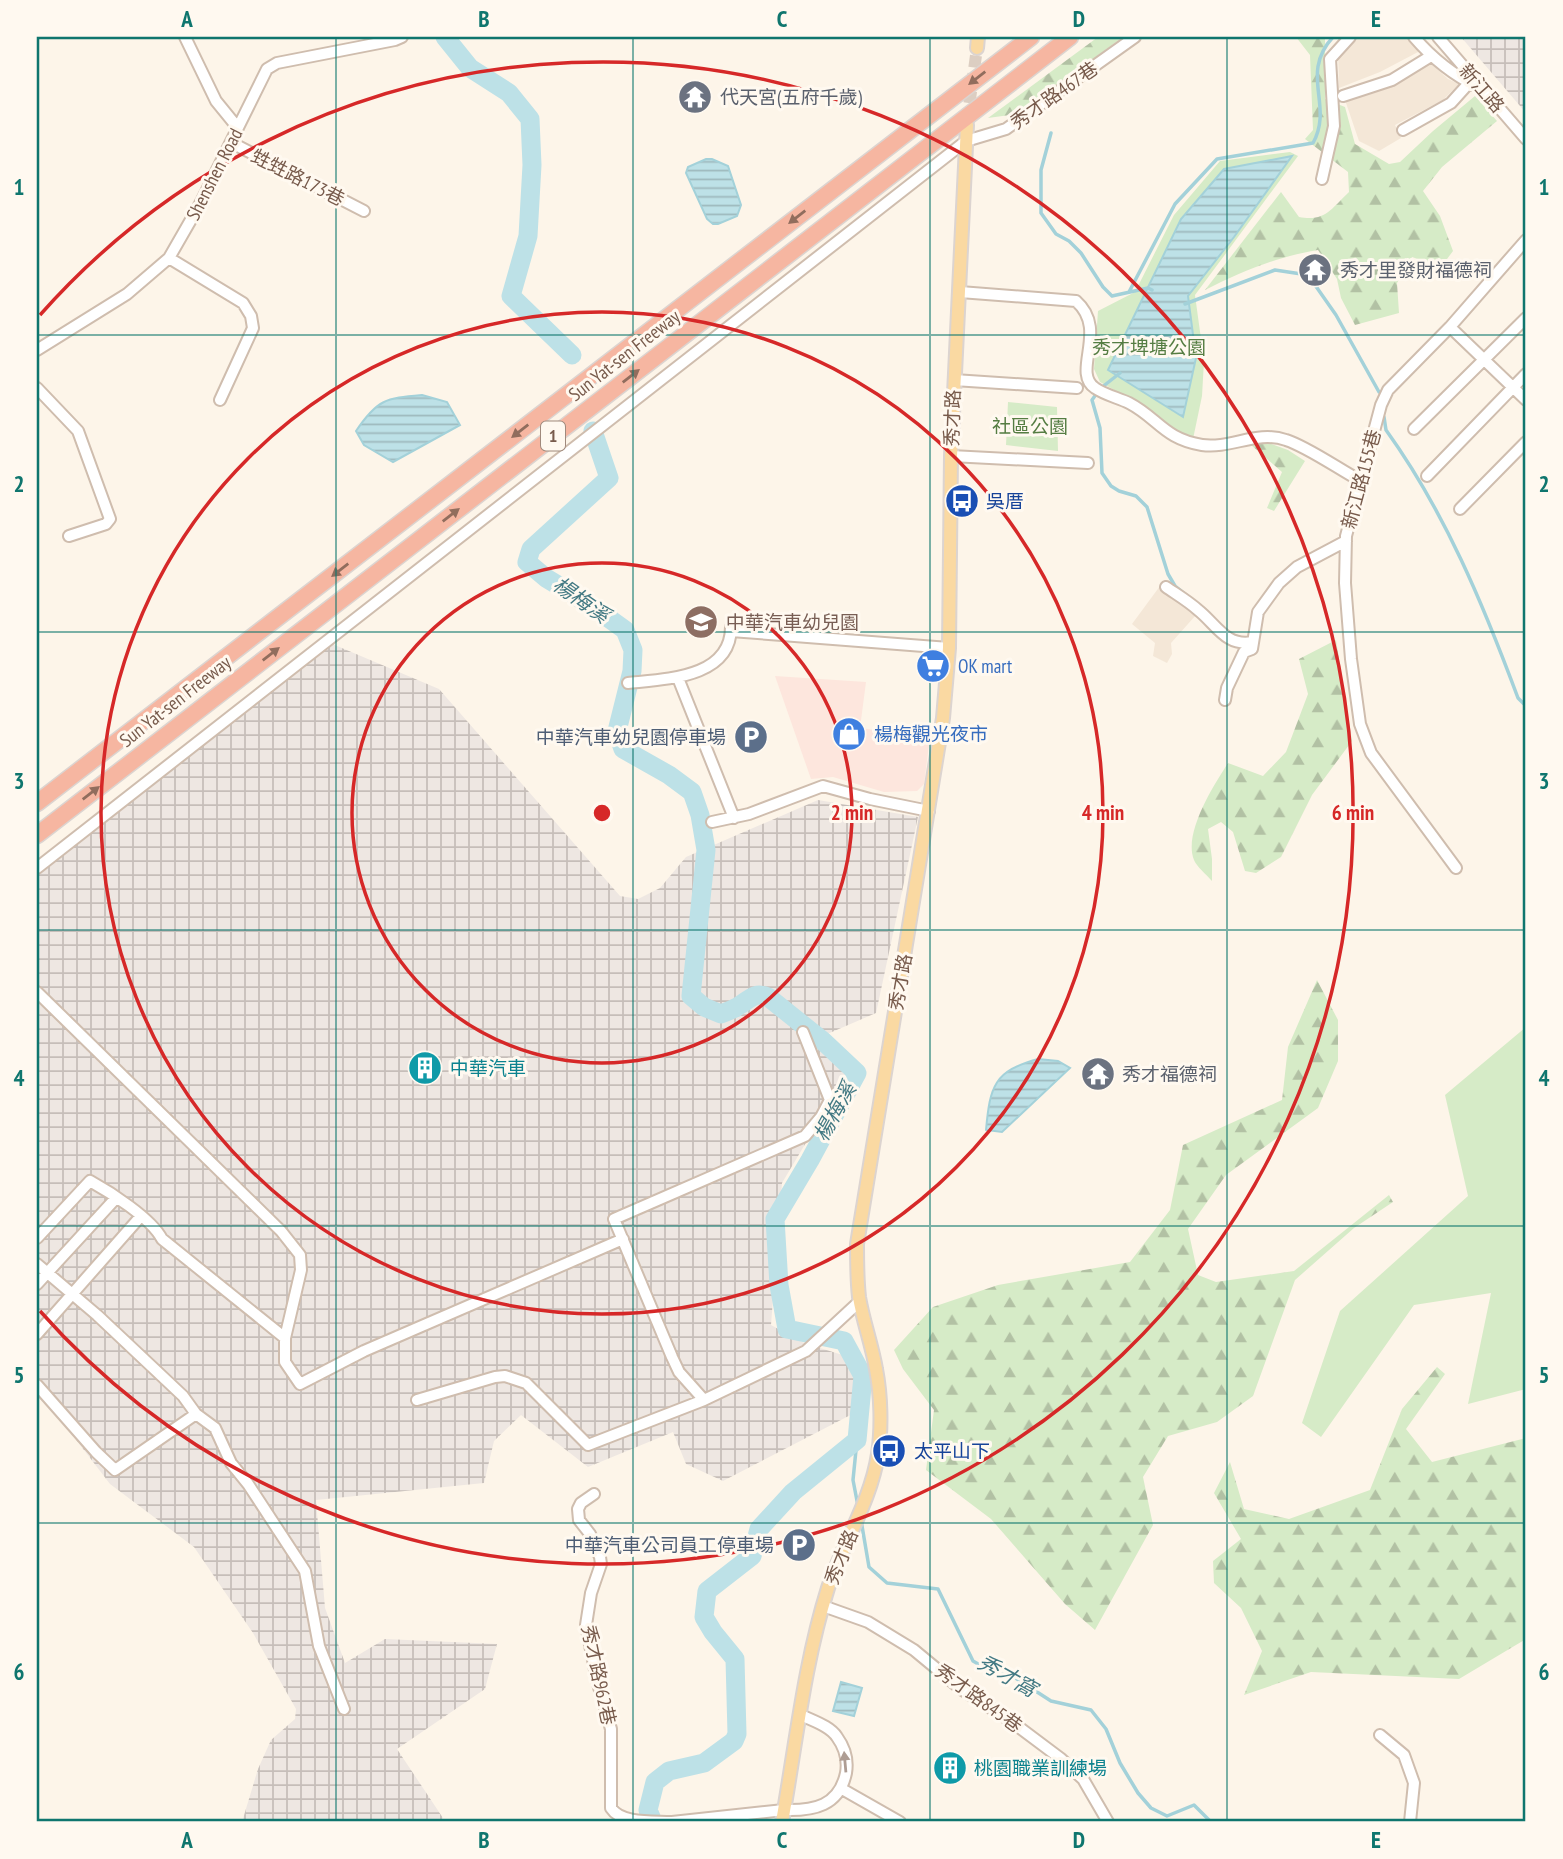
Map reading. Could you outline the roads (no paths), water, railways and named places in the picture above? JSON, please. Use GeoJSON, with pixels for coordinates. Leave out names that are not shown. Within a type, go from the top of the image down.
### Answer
{"type":"FeatureCollection","features":[{"type":"Feature","properties":{"kind":"highway","name":"Sun Yat-sen Freeway"},"geometry":{"type":"LineString","coordinates":[[37,803],[1031,37]]}},
{"type":"Feature","properties":{"kind":"highway","name":"Sun Yat-sen Freeway"},"geometry":{"type":"LineString","coordinates":[[37,835],[1070,37]]}},
{"type":"Feature","properties":{"kind":"main road","name":"秀才路"},"geometry":{"type":"LineString","coordinates":[[783,1816],[806,1670],[829,1586],[870,1485],[878,1454],[880,1424],[877,1372],[860,1301],[857,1244],[943,718],[949,648],[951,456],[967,125]]}},
{"type":"Feature","properties":{"kind":"street"},"geometry":{"type":"LineString","coordinates":[[185,37],[216,101],[238,128]]}},
{"type":"Feature","properties":{"kind":"street","name":"Shenshen Road"},"geometry":{"type":"LineString","coordinates":[[37,350],[127,294],[169,258],[232,143],[267,69],[277,62],[402,37]]}},
{"type":"Feature","properties":{"kind":"street","name":"秀才路467巷"},"geometry":{"type":"LineString","coordinates":[[966,141],[1006,129],[1135,37]]}},
{"type":"Feature","properties":{"kind":"street"},"geometry":{"type":"LineString","coordinates":[[1322,178],[1334,126],[1330,59],[1350,37]]}},
{"type":"Feature","properties":{"kind":"street"},"geometry":{"type":"LineString","coordinates":[[1414,37],[1430,55],[1469,83],[1484,90]]}},
{"type":"Feature","properties":{"kind":"street","name":"新江路"},"geometry":{"type":"LineString","coordinates":[[1438,37],[1526,139]]}},
{"type":"Feature","properties":{"kind":"street"},"geometry":{"type":"LineString","coordinates":[[1343,96],[1392,80],[1430,55]]}},
{"type":"Feature","properties":{"kind":"street"},"geometry":{"type":"LineString","coordinates":[[1403,130],[1451,103],[1469,83]]}},
{"type":"Feature","properties":{"kind":"street"},"geometry":{"type":"LineString","coordinates":[[37,868],[966,141]]}},
{"type":"Feature","properties":{"kind":"street","name":"甡甡路173巷"},"geometry":{"type":"LineString","coordinates":[[232,143],[364,211]]}},
{"type":"Feature","properties":{"kind":"street","name":"新江路155巷"},"geometry":{"type":"LineString","coordinates":[[1456,868],[1371,753],[1360,724],[1350,659],[1345,583],[1346,541],[1381,405],[1388,390],[1450,327],[1526,240]]}},
{"type":"Feature","properties":{"kind":"street"},"geometry":{"type":"LineString","coordinates":[[169,258],[243,303],[251,316],[253,328],[220,400]]}},
{"type":"Feature","properties":{"kind":"street"},"geometry":{"type":"LineString","coordinates":[[960,292],[1076,301],[1090,319],[1091,334],[1086,371],[1087,379],[1094,388],[1132,404],[1170,436],[1203,445],[1218,445],[1264,436],[1287,440],[1361,481]]}},
{"type":"Feature","properties":{"kind":"street"},"geometry":{"type":"LineString","coordinates":[[1414,429],[1526,317]]}},
{"type":"Feature","properties":{"kind":"street"},"geometry":{"type":"LineString","coordinates":[[1450,327],[1526,400]]}},
{"type":"Feature","properties":{"kind":"street"},"geometry":{"type":"LineString","coordinates":[[1427,476],[1526,374]]}},
{"type":"Feature","properties":{"kind":"street"},"geometry":{"type":"LineString","coordinates":[[954,380],[1077,388]]}},
{"type":"Feature","properties":{"kind":"street"},"geometry":{"type":"LineString","coordinates":[[37,388],[78,431],[110,519],[106,524],[69,536]]}},
{"type":"Feature","properties":{"kind":"street"},"geometry":{"type":"LineString","coordinates":[[1460,509],[1526,442]]}},
{"type":"Feature","properties":{"kind":"street"},"geometry":{"type":"LineString","coordinates":[[951,456],[1088,463]]}},
{"type":"Feature","properties":{"kind":"street"},"geometry":{"type":"LineString","coordinates":[[1226,700],[1227,688],[1244,652],[1252,649],[1258,612],[1279,583],[1297,567],[1346,541]]}},
{"type":"Feature","properties":{"kind":"street"},"geometry":{"type":"LineString","coordinates":[[1166,587],[1200,611],[1228,639],[1242,644],[1252,642]]}},
{"type":"Feature","properties":{"kind":"street"},"geometry":{"type":"LineString","coordinates":[[628,682],[678,678],[720,660],[729,644],[731,627],[949,648]]}},
{"type":"Feature","properties":{"kind":"street"},"geometry":{"type":"LineString","coordinates":[[678,678],[734,818]]}},
{"type":"Feature","properties":{"kind":"street"},"geometry":{"type":"LineString","coordinates":[[712,822],[734,818],[823,786],[929,811]]}},
{"type":"Feature","properties":{"kind":"street"},"geometry":{"type":"LineString","coordinates":[[37,992],[281,1231],[300,1255],[301,1270],[285,1338],[285,1362],[300,1384],[364,1351],[623,1239]]}},
{"type":"Feature","properties":{"kind":"street"},"geometry":{"type":"LineString","coordinates":[[704,1401],[676,1364],[614,1219],[805,1136],[821,1117],[830,1100],[803,1032]]}},
{"type":"Feature","properties":{"kind":"street"},"geometry":{"type":"LineString","coordinates":[[37,1238],[90,1181],[110,1192],[141,1216],[158,1230],[162,1239],[285,1338]]}},
{"type":"Feature","properties":{"kind":"street"},"geometry":{"type":"LineString","coordinates":[[37,1284],[116,1198]]}},
{"type":"Feature","properties":{"kind":"street"},"geometry":{"type":"LineString","coordinates":[[37,1335],[141,1216]]}},
{"type":"Feature","properties":{"kind":"street"},"geometry":{"type":"LineString","coordinates":[[37,1264],[183,1396],[196,1414],[215,1428],[231,1463],[248,1484],[305,1571],[319,1646],[344,1709]]}},
{"type":"Feature","properties":{"kind":"street"},"geometry":{"type":"LineString","coordinates":[[417,1400],[505,1376],[526,1383],[588,1445],[704,1401],[806,1351],[860,1301]]}},
{"type":"Feature","properties":{"kind":"street"},"geometry":{"type":"LineString","coordinates":[[37,1385],[115,1470],[196,1414]]}},
{"type":"Feature","properties":{"kind":"street","name":"秀才路962巷"},"geometry":{"type":"LineString","coordinates":[[594,1493],[581,1503],[578,1509],[579,1520],[590,1534],[601,1564],[591,1593],[586,1625],[597,1680],[611,1729],[611,1808],[615,1814],[634,1819],[671,1822],[783,1816],[820,1806],[835,1798],[842,1789]]}},
{"type":"Feature","properties":{"kind":"street","name":"秀才路845巷"},"geometry":{"type":"LineString","coordinates":[[823,1606],[868,1622],[914,1650],[961,1689],[1009,1719],[1083,1779],[1108,1822]]}},
{"type":"Feature","properties":{"kind":"street"},"geometry":{"type":"LineString","coordinates":[[801,1715],[836,1735],[848,1765],[842,1789],[900,1822]]}},
{"type":"Feature","properties":{"kind":"street"},"geometry":{"type":"LineString","coordinates":[[1380,1735],[1404,1755],[1414,1783],[1410,1822]]}},
{"type":"Feature","properties":{"kind":"water","name":"秀才埤塘公園"},"geometry":{"type":"Polygon","coordinates":[[[1292,156],[1188,296],[1196,358],[1183,417],[1108,370],[1181,219],[1224,169],[1292,156]]]}},
{"type":"Feature","properties":{"kind":"water"},"geometry":{"type":"Polygon","coordinates":[[[706,159],[728,166],[741,205],[737,216],[718,224],[707,219],[686,173],[688,167],[706,159]]]}},
{"type":"Feature","properties":{"kind":"water"},"geometry":{"type":"Polygon","coordinates":[[[422,395],[447,402],[460,425],[393,462],[364,445],[356,431],[376,407],[390,400],[422,395]]]}},
{"type":"Feature","properties":{"kind":"water"},"geometry":{"type":"Polygon","coordinates":[[[1038,1059],[1058,1061],[1070,1068],[1002,1132],[986,1130],[990,1102],[997,1082],[1012,1069],[1038,1059]]]}},
{"type":"Feature","properties":{"kind":"water"},"geometry":{"type":"Polygon","coordinates":[[[841,1682],[862,1688],[854,1716],[833,1711],[841,1682]]]}},
{"type":"Feature","properties":{"kind":"waterway","name":"楊梅溪"},"geometry":{"type":"LineString","coordinates":[[445,37],[470,68],[509,93],[530,119],[532,165],[528,236],[511,296],[572,355]]}},
{"type":"Feature","properties":{"kind":"waterway"},"geometry":{"type":"LineString","coordinates":[[1129,292],[1175,204],[1217,159],[1313,143],[1320,116],[1318,64],[1333,37]]}},
{"type":"Feature","properties":{"kind":"waterway"},"geometry":{"type":"LineString","coordinates":[[1051,133],[1041,170],[1041,213],[1056,234],[1069,241],[1081,253],[1112,296],[1148,288],[1152,290]]}},
{"type":"Feature","properties":{"kind":"waterway"},"geometry":{"type":"LineString","coordinates":[[1185,304],[1275,270],[1308,275],[1336,315],[1379,392]]}},
{"type":"Feature","properties":{"kind":"waterway"},"geometry":{"type":"LineString","coordinates":[[1101,388],[1120,373]]}},
{"type":"Feature","properties":{"kind":"waterway"},"geometry":{"type":"LineString","coordinates":[[1097,393],[1092,400],[1100,428],[1102,473],[1111,486],[1136,496],[1147,507],[1168,574],[1175,586],[1209,613]]}},
{"type":"Feature","properties":{"kind":"waterway"},"geometry":{"type":"LineString","coordinates":[[1384,417],[1386,430],[1427,493],[1461,560],[1518,698],[1526,706]]}},
{"type":"Feature","properties":{"kind":"waterway","name":"楊梅溪"},"geometry":{"type":"LineString","coordinates":[[593,431],[609,478],[531,549],[527,562],[546,578],[625,630],[633,650],[632,671],[617,731],[623,749],[669,775],[692,792],[700,815],[706,850],[691,996],[704,1007],[721,1014],[755,996],[768,997],[823,1041],[857,1073],[775,1219],[779,1285],[787,1329],[844,1341],[863,1376],[857,1440],[793,1492],[759,1529],[752,1556],[707,1591],[704,1617],[735,1659],[737,1734],[734,1741],[704,1763],[669,1771],[655,1782],[648,1810],[653,1822]]}},
{"type":"Feature","properties":{"kind":"waterway","name":"秀才窩"},"geometry":{"type":"LineString","coordinates":[[857,1440],[853,1480],[858,1506]]}},
{"type":"Feature","properties":{"kind":"waterway","name":"秀才窩"},"geometry":{"type":"LineString","coordinates":[[861,1520],[869,1567],[887,1583],[938,1589],[973,1661],[992,1672],[1014,1677],[1051,1701],[1091,1710],[1106,1729],[1120,1763],[1138,1793],[1151,1808],[1167,1816],[1194,1805],[1211,1822]]}},
{"type":"Feature","properties":{"kind":"tunnel"},"geometry":{"type":"LineString","coordinates":[[967,121],[977,48]]}},
{"type":"Feature","properties":{"kind":"place","name":"代天宮(五府千歲)"},"geometry":{"type":"Point","coordinates":[695,97]}},
{"type":"Feature","properties":{"kind":"place","name":"秀才里發財福德祠"},"geometry":{"type":"Point","coordinates":[1315,270]}},
{"type":"Feature","properties":{"kind":"place","name":"吳厝"},"geometry":{"type":"Point","coordinates":[962,501]}},
{"type":"Feature","properties":{"kind":"place","name":"中華汽車幼兒園"},"geometry":{"type":"Point","coordinates":[701,622]}},
{"type":"Feature","properties":{"kind":"place","name":"OK mart"},"geometry":{"type":"Point","coordinates":[933,666]}},
{"type":"Feature","properties":{"kind":"place","name":"楊梅觀光夜市"},"geometry":{"type":"Point","coordinates":[849,734]}},
{"type":"Feature","properties":{"kind":"place","name":"中華汽車幼兒園停車場"},"geometry":{"type":"Point","coordinates":[751,737]}},
{"type":"Feature","properties":{"kind":"place","name":"中華汽車"},"geometry":{"type":"Point","coordinates":[425,1068]}},
{"type":"Feature","properties":{"kind":"place","name":"秀才福德祠"},"geometry":{"type":"Point","coordinates":[1098,1074]}},
{"type":"Feature","properties":{"kind":"place","name":"太平山下"},"geometry":{"type":"Point","coordinates":[889,1451]}},
{"type":"Feature","properties":{"kind":"place","name":"中華汽車公司員工停車場"},"geometry":{"type":"Point","coordinates":[799,1545]}},
{"type":"Feature","properties":{"kind":"place","name":"桃園職業訓練場"},"geometry":{"type":"Point","coordinates":[950,1768]}},
{"type":"Feature","properties":{"kind":"park label","name":"社區公園"},"geometry":{"type":"Point","coordinates":[1030,426]}}]}
